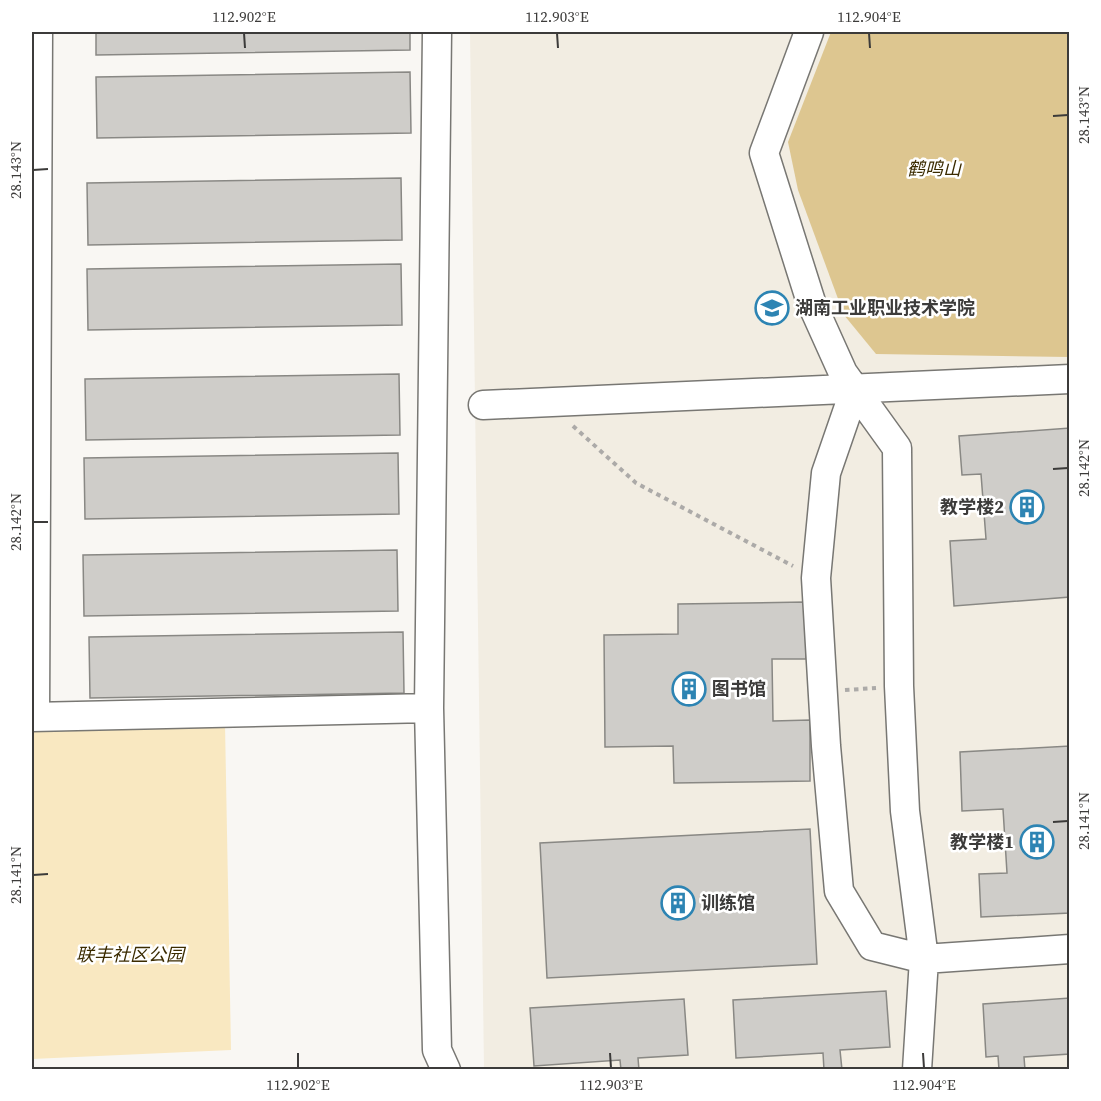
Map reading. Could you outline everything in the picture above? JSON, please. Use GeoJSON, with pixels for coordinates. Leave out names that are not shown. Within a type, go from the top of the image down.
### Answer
{"type":"FeatureCollection","features":[{"type":"Feature","properties":{"kind":"street"},"geometry":{"type":"LineString","coordinates":[[38,32],[33,717],[429,708]]}},
{"type":"Feature","properties":{"kind":"street"},"geometry":{"type":"LineString","coordinates":[[437,32],[443,406],[429,708],[436,1050],[446,1070]]}},
{"type":"Feature","properties":{"kind":"street"},"geometry":{"type":"LineString","coordinates":[[808,32],[764,153],[811,302],[843,373],[897,448],[899,687],[905,811],[924,959],[917,1070]]}},
{"type":"Feature","properties":{"kind":"street"},"geometry":{"type":"LineString","coordinates":[[483,405],[1070,379]]}},
{"type":"Feature","properties":{"kind":"street"},"geometry":{"type":"LineString","coordinates":[[855,389],[826,473],[816,578],[839,891],[872,946],[924,959],[1070,950]]}},
{"type":"Feature","properties":{"kind":"path"},"geometry":{"type":"LineString","coordinates":[[548,403],[636,483],[816,578]]}},
{"type":"Feature","properties":{"kind":"path"},"geometry":{"type":"LineString","coordinates":[[823,691],[899,687]]}},
{"type":"Feature","properties":{"kind":"shaded area","name":"湖南工业职业技术学院"},"geometry":{"type":"Polygon","coordinates":[[[470,32],[1069,32],[1069,1069],[484,1069],[470,32]]]}},
{"type":"Feature","properties":{"kind":"green space","name":"鹤鸣山"},"geometry":{"type":"Polygon","coordinates":[[[831,32],[1069,32],[1069,357],[876,354],[844,315],[798,190],[788,142],[831,32]]]}},
{"type":"Feature","properties":{"kind":"green space","name":"联丰社区公园"},"geometry":{"type":"Polygon","coordinates":[[[225,724],[231,1050],[32,1059],[32,727],[225,724]]]}},
{"type":"Feature","properties":{"kind":"building"},"geometry":{"type":"Polygon","coordinates":[[[96,32],[410,32],[410,50],[96,55],[96,32]]]}},
{"type":"Feature","properties":{"kind":"building"},"geometry":{"type":"Polygon","coordinates":[[[410,72],[411,133],[97,138],[96,77],[410,72]]]}},
{"type":"Feature","properties":{"kind":"building"},"geometry":{"type":"Polygon","coordinates":[[[401,178],[402,240],[88,245],[87,183],[401,178]]]}},
{"type":"Feature","properties":{"kind":"building"},"geometry":{"type":"Polygon","coordinates":[[[401,264],[402,325],[88,330],[87,269],[401,264]]]}},
{"type":"Feature","properties":{"kind":"building"},"geometry":{"type":"Polygon","coordinates":[[[399,374],[400,435],[86,440],[85,379],[399,374]]]}},
{"type":"Feature","properties":{"kind":"building","name":"教学楼2"},"geometry":{"type":"Polygon","coordinates":[[[1070,428],[1070,597],[954,606],[950,541],[986,539],[981,474],[962,475],[959,436],[1070,428]]]}},
{"type":"Feature","properties":{"kind":"building"},"geometry":{"type":"Polygon","coordinates":[[[398,453],[399,514],[85,519],[84,458],[398,453]]]}},
{"type":"Feature","properties":{"kind":"building"},"geometry":{"type":"Polygon","coordinates":[[[397,550],[398,611],[84,616],[83,555],[397,550]]]}},
{"type":"Feature","properties":{"kind":"building","name":"图书馆"},"geometry":{"type":"Polygon","coordinates":[[[805,602],[806,659],[772,659],[773,721],[810,720],[810,781],[674,783],[673,746],[605,747],[604,635],[678,634],[678,604],[805,602]]]}},
{"type":"Feature","properties":{"kind":"building"},"geometry":{"type":"Polygon","coordinates":[[[403,632],[404,693],[90,698],[89,637],[403,632]]]}},
{"type":"Feature","properties":{"kind":"building","name":"教学楼1"},"geometry":{"type":"Polygon","coordinates":[[[1070,746],[1070,913],[981,917],[979,874],[1007,873],[1003,809],[962,811],[960,752],[1070,746]]]}},
{"type":"Feature","properties":{"kind":"building","name":"训练馆"},"geometry":{"type":"Polygon","coordinates":[[[810,829],[817,964],[547,978],[540,843],[810,829]]]}},
{"type":"Feature","properties":{"kind":"building"},"geometry":{"type":"Polygon","coordinates":[[[886,991],[890,1047],[840,1050],[842,1070],[824,1070],[823,1053],[736,1058],[733,1000],[886,991]]]}},
{"type":"Feature","properties":{"kind":"building"},"geometry":{"type":"Polygon","coordinates":[[[1070,998],[1070,1054],[1024,1057],[1025,1070],[999,1070],[998,1056],[986,1057],[983,1004],[1070,998]]]}},
{"type":"Feature","properties":{"kind":"building"},"geometry":{"type":"Polygon","coordinates":[[[684,999],[688,1055],[638,1058],[639,1070],[621,1070],[620,1060],[534,1066],[530,1008],[684,999]]]}},
{"type":"Feature","properties":{"kind":"place","name":"湖南工业职业技术学院"},"geometry":{"type":"Point","coordinates":[772,308]}},
{"type":"Feature","properties":{"kind":"place","name":"教学楼2"},"geometry":{"type":"Point","coordinates":[1027,507]}},
{"type":"Feature","properties":{"kind":"place","name":"图书馆"},"geometry":{"type":"Point","coordinates":[689,689]}},
{"type":"Feature","properties":{"kind":"place","name":"教学楼1"},"geometry":{"type":"Point","coordinates":[1037,842]}},
{"type":"Feature","properties":{"kind":"place","name":"训练馆"},"geometry":{"type":"Point","coordinates":[678,903]}}]}
